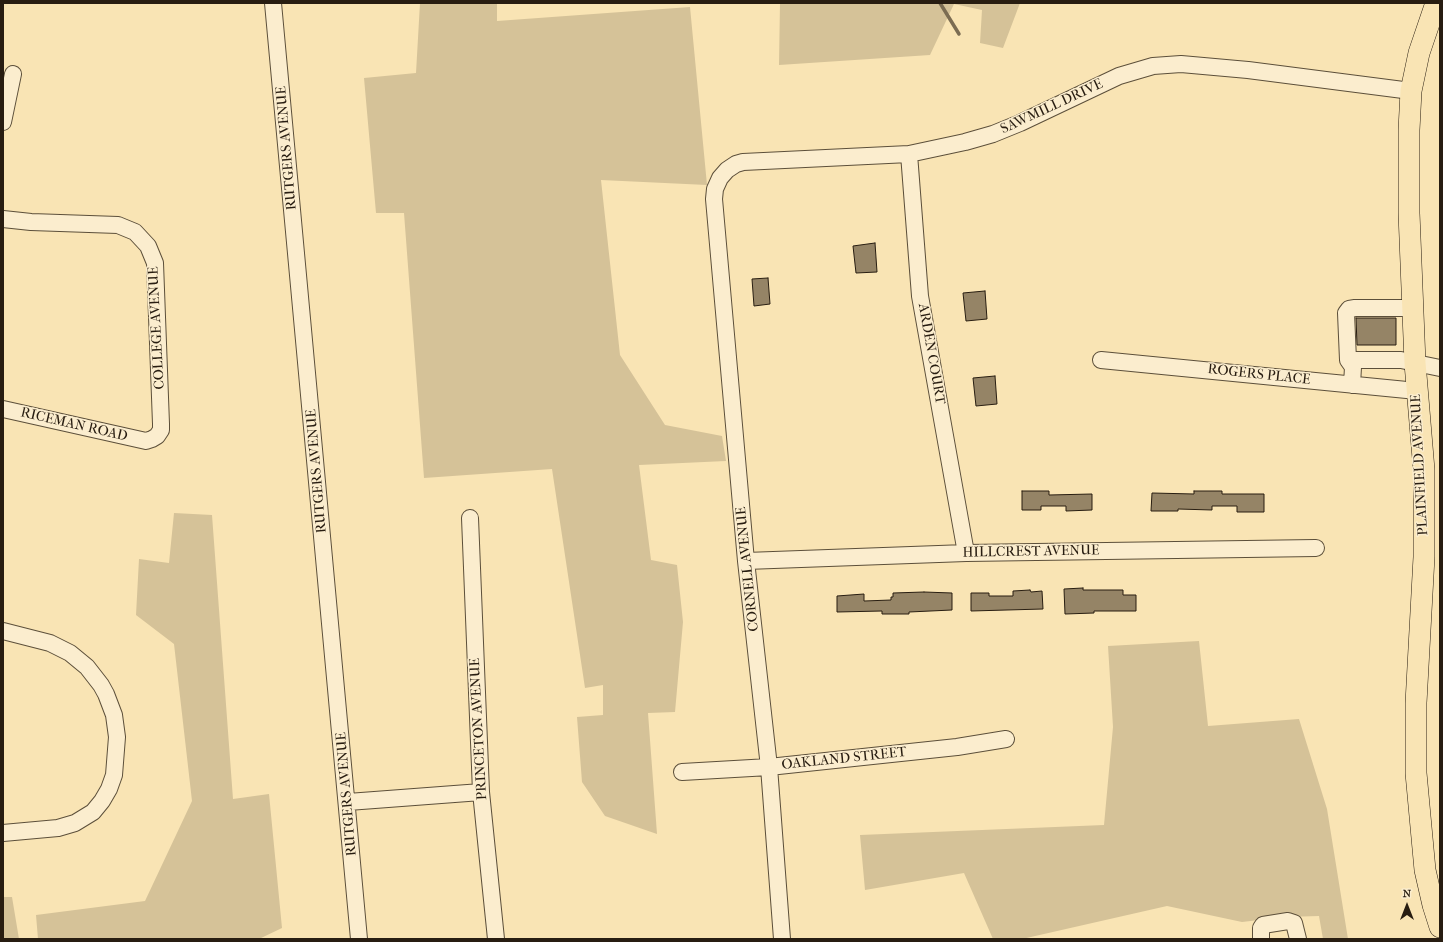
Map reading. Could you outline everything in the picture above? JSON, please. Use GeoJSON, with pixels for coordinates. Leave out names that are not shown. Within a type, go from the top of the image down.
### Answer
{"type":"FeatureCollection","features":[{"type":"Feature","properties":{"kind":"main road","name":"PLAINFIELD AVENUE"},"geometry":{"type":"LineString","coordinates":[[1436,3],[1419,53],[1412,91],[1409,130],[1409,183],[1415,363],[1424,470],[1424,557],[1416,704],[1416,773],[1426,870],[1433,905],[1440,927]]}},
{"type":"Feature","properties":{"kind":"street","name":"RUTGERS AVENUE"},"geometry":{"type":"LineString","coordinates":[[273,3],[348,802],[359,939]]}},
{"type":"Feature","properties":{"kind":"street","name":"SAWMILL DRIVE"},"geometry":{"type":"LineString","coordinates":[[714,200],[715,188],[720,178],[727,170],[736,164],[743,162],[909,154],[965,142],[993,134],[1051,109],[1081,93],[1119,76],[1153,66],[1182,64],[1248,70],[1412,91]]}},
{"type":"Feature","properties":{"kind":"street"},"geometry":{"type":"LineString","coordinates":[[3,122],[13,74]]}},
{"type":"Feature","properties":{"kind":"street","name":"ARDEN COURT"},"geometry":{"type":"LineString","coordinates":[[909,154],[920,296],[966,553]]}},
{"type":"Feature","properties":{"kind":"street","name":"CORNELL AVENUE"},"geometry":{"type":"LineString","coordinates":[[714,200],[746,562],[769,767],[782,939]]}},
{"type":"Feature","properties":{"kind":"street","name":"COLLEGE AVENUE"},"geometry":{"type":"LineString","coordinates":[[3,219],[31,222],[118,225],[135,232],[148,246],[155,263],[161,424],[157,436],[146,441]]}},
{"type":"Feature","properties":{"kind":"street"},"geometry":{"type":"LineString","coordinates":[[1352,385],[1353,367],[1348,360],[1346,313],[1349,309],[1413,308]]}},
{"type":"Feature","properties":{"kind":"street","name":"ROGERS PLACE"},"geometry":{"type":"LineString","coordinates":[[1101,360],[1417,391]]}},
{"type":"Feature","properties":{"kind":"street"},"geometry":{"type":"LineString","coordinates":[[1348,360],[1401,360],[1440,368]]}},
{"type":"Feature","properties":{"kind":"street","name":"RICEMAN ROAD"},"geometry":{"type":"LineString","coordinates":[[3,409],[146,441]]}},
{"type":"Feature","properties":{"kind":"street","name":"PRINCETON AVENUE"},"geometry":{"type":"LineString","coordinates":[[470,518],[481,792],[496,939]]}},
{"type":"Feature","properties":{"kind":"street","name":"HILLCREST AVENUE"},"geometry":{"type":"LineString","coordinates":[[746,562],[966,553],[1316,548]]}},
{"type":"Feature","properties":{"kind":"street"},"geometry":{"type":"LineString","coordinates":[[3,631],[50,642],[70,653],[87,667],[101,685],[108,700],[114,715],[117,737],[114,775],[109,789],[93,812],[75,823],[58,828],[3,833]]}},
{"type":"Feature","properties":{"kind":"street","name":"OAKLAND STREET"},"geometry":{"type":"LineString","coordinates":[[682,772],[769,767],[957,747],[1006,739]]}},
{"type":"Feature","properties":{"kind":"street"},"geometry":{"type":"LineString","coordinates":[[348,802],[481,792]]}},
{"type":"Feature","properties":{"kind":"street"},"geometry":{"type":"LineString","coordinates":[[1262,939],[1261,928],[1263,925],[1288,921],[1294,923],[1298,939]]}},
{"type":"Feature","properties":{"kind":"shaded area"},"geometry":{"type":"Polygon","coordinates":[[[420,3],[497,3],[497,21],[690,7],[707,185],[601,180],[620,355],[665,425],[722,436],[726,461],[639,465],[651,560],[677,565],[683,622],[675,712],[648,713],[657,834],[605,816],[582,782],[577,717],[603,715],[603,685],[585,688],[552,469],[424,478],[404,213],[376,213],[364,78],[416,73],[420,3]]]}},
{"type":"Feature","properties":{"kind":"shaded area"},"geometry":{"type":"Polygon","coordinates":[[[780,3],[1020,3],[1003,48],[980,43],[982,10],[954,4],[930,55],[779,65],[780,3]]]}},
{"type":"Feature","properties":{"kind":"shaded area"},"geometry":{"type":"Polygon","coordinates":[[[174,513],[212,515],[233,799],[269,794],[282,928],[259,939],[38,939],[36,915],[145,901],[192,801],[174,644],[136,615],[139,559],[169,563],[174,513]]]}},
{"type":"Feature","properties":{"kind":"shaded area"},"geometry":{"type":"Polygon","coordinates":[[[1199,641],[1208,726],[1299,719],[1327,809],[1348,939],[1323,939],[1319,916],[1285,917],[1242,922],[1167,906],[1022,939],[993,939],[964,873],[865,890],[860,835],[1104,825],[1113,727],[1108,646],[1199,641]]]}},
{"type":"Feature","properties":{"kind":"shaded area"},"geometry":{"type":"Polygon","coordinates":[[[3,897],[12,897],[19,939],[3,939],[3,897]]]}},
{"type":"Feature","properties":{"kind":"building"},"geometry":{"type":"Polygon","coordinates":[[[875,243],[877,272],[856,273],[853,246],[875,243]]]}},
{"type":"Feature","properties":{"kind":"building"},"geometry":{"type":"Polygon","coordinates":[[[768,278],[770,304],[754,306],[752,279],[768,278]]]}},
{"type":"Feature","properties":{"kind":"building"},"geometry":{"type":"Polygon","coordinates":[[[985,291],[987,319],[966,321],[963,293],[985,291]]]}},
{"type":"Feature","properties":{"kind":"building"},"geometry":{"type":"Polygon","coordinates":[[[1356,318],[1396,318],[1396,345],[1357,345],[1356,318]]]}},
{"type":"Feature","properties":{"kind":"building"},"geometry":{"type":"Polygon","coordinates":[[[995,376],[997,404],[976,406],[973,378],[995,376]]]}},
{"type":"Feature","properties":{"kind":"building"},"geometry":{"type":"Polygon","coordinates":[[[1022,491],[1049,491],[1049,495],[1092,494],[1092,510],[1066,511],[1066,506],[1041,506],[1041,510],[1022,510],[1022,491]]]}},
{"type":"Feature","properties":{"kind":"building"},"geometry":{"type":"Polygon","coordinates":[[[1194,491],[1222,491],[1222,494],[1264,494],[1264,512],[1237,512],[1237,506],[1212,506],[1212,510],[1178,509],[1178,511],[1151,511],[1152,493],[1194,494],[1194,491]]]}},
{"type":"Feature","properties":{"kind":"building"},"geometry":{"type":"Polygon","coordinates":[[[1083,588],[1083,590],[1123,590],[1123,595],[1136,595],[1136,611],[1094,611],[1094,613],[1065,614],[1064,589],[1083,588]]]}},
{"type":"Feature","properties":{"kind":"building"},"geometry":{"type":"Polygon","coordinates":[[[1030,590],[1031,592],[1042,591],[1043,609],[971,611],[971,593],[989,593],[989,596],[1013,596],[1013,591],[1030,590]]]}},
{"type":"Feature","properties":{"kind":"building"},"geometry":{"type":"Polygon","coordinates":[[[893,593],[952,593],[952,610],[909,612],[909,614],[882,614],[882,611],[837,612],[837,596],[864,594],[864,601],[891,600],[893,593]]]}},
{"type":"Feature","properties":{"kind":"waterway"},"geometry":{"type":"LineString","coordinates":[[940,3],[959,34]]}}]}
